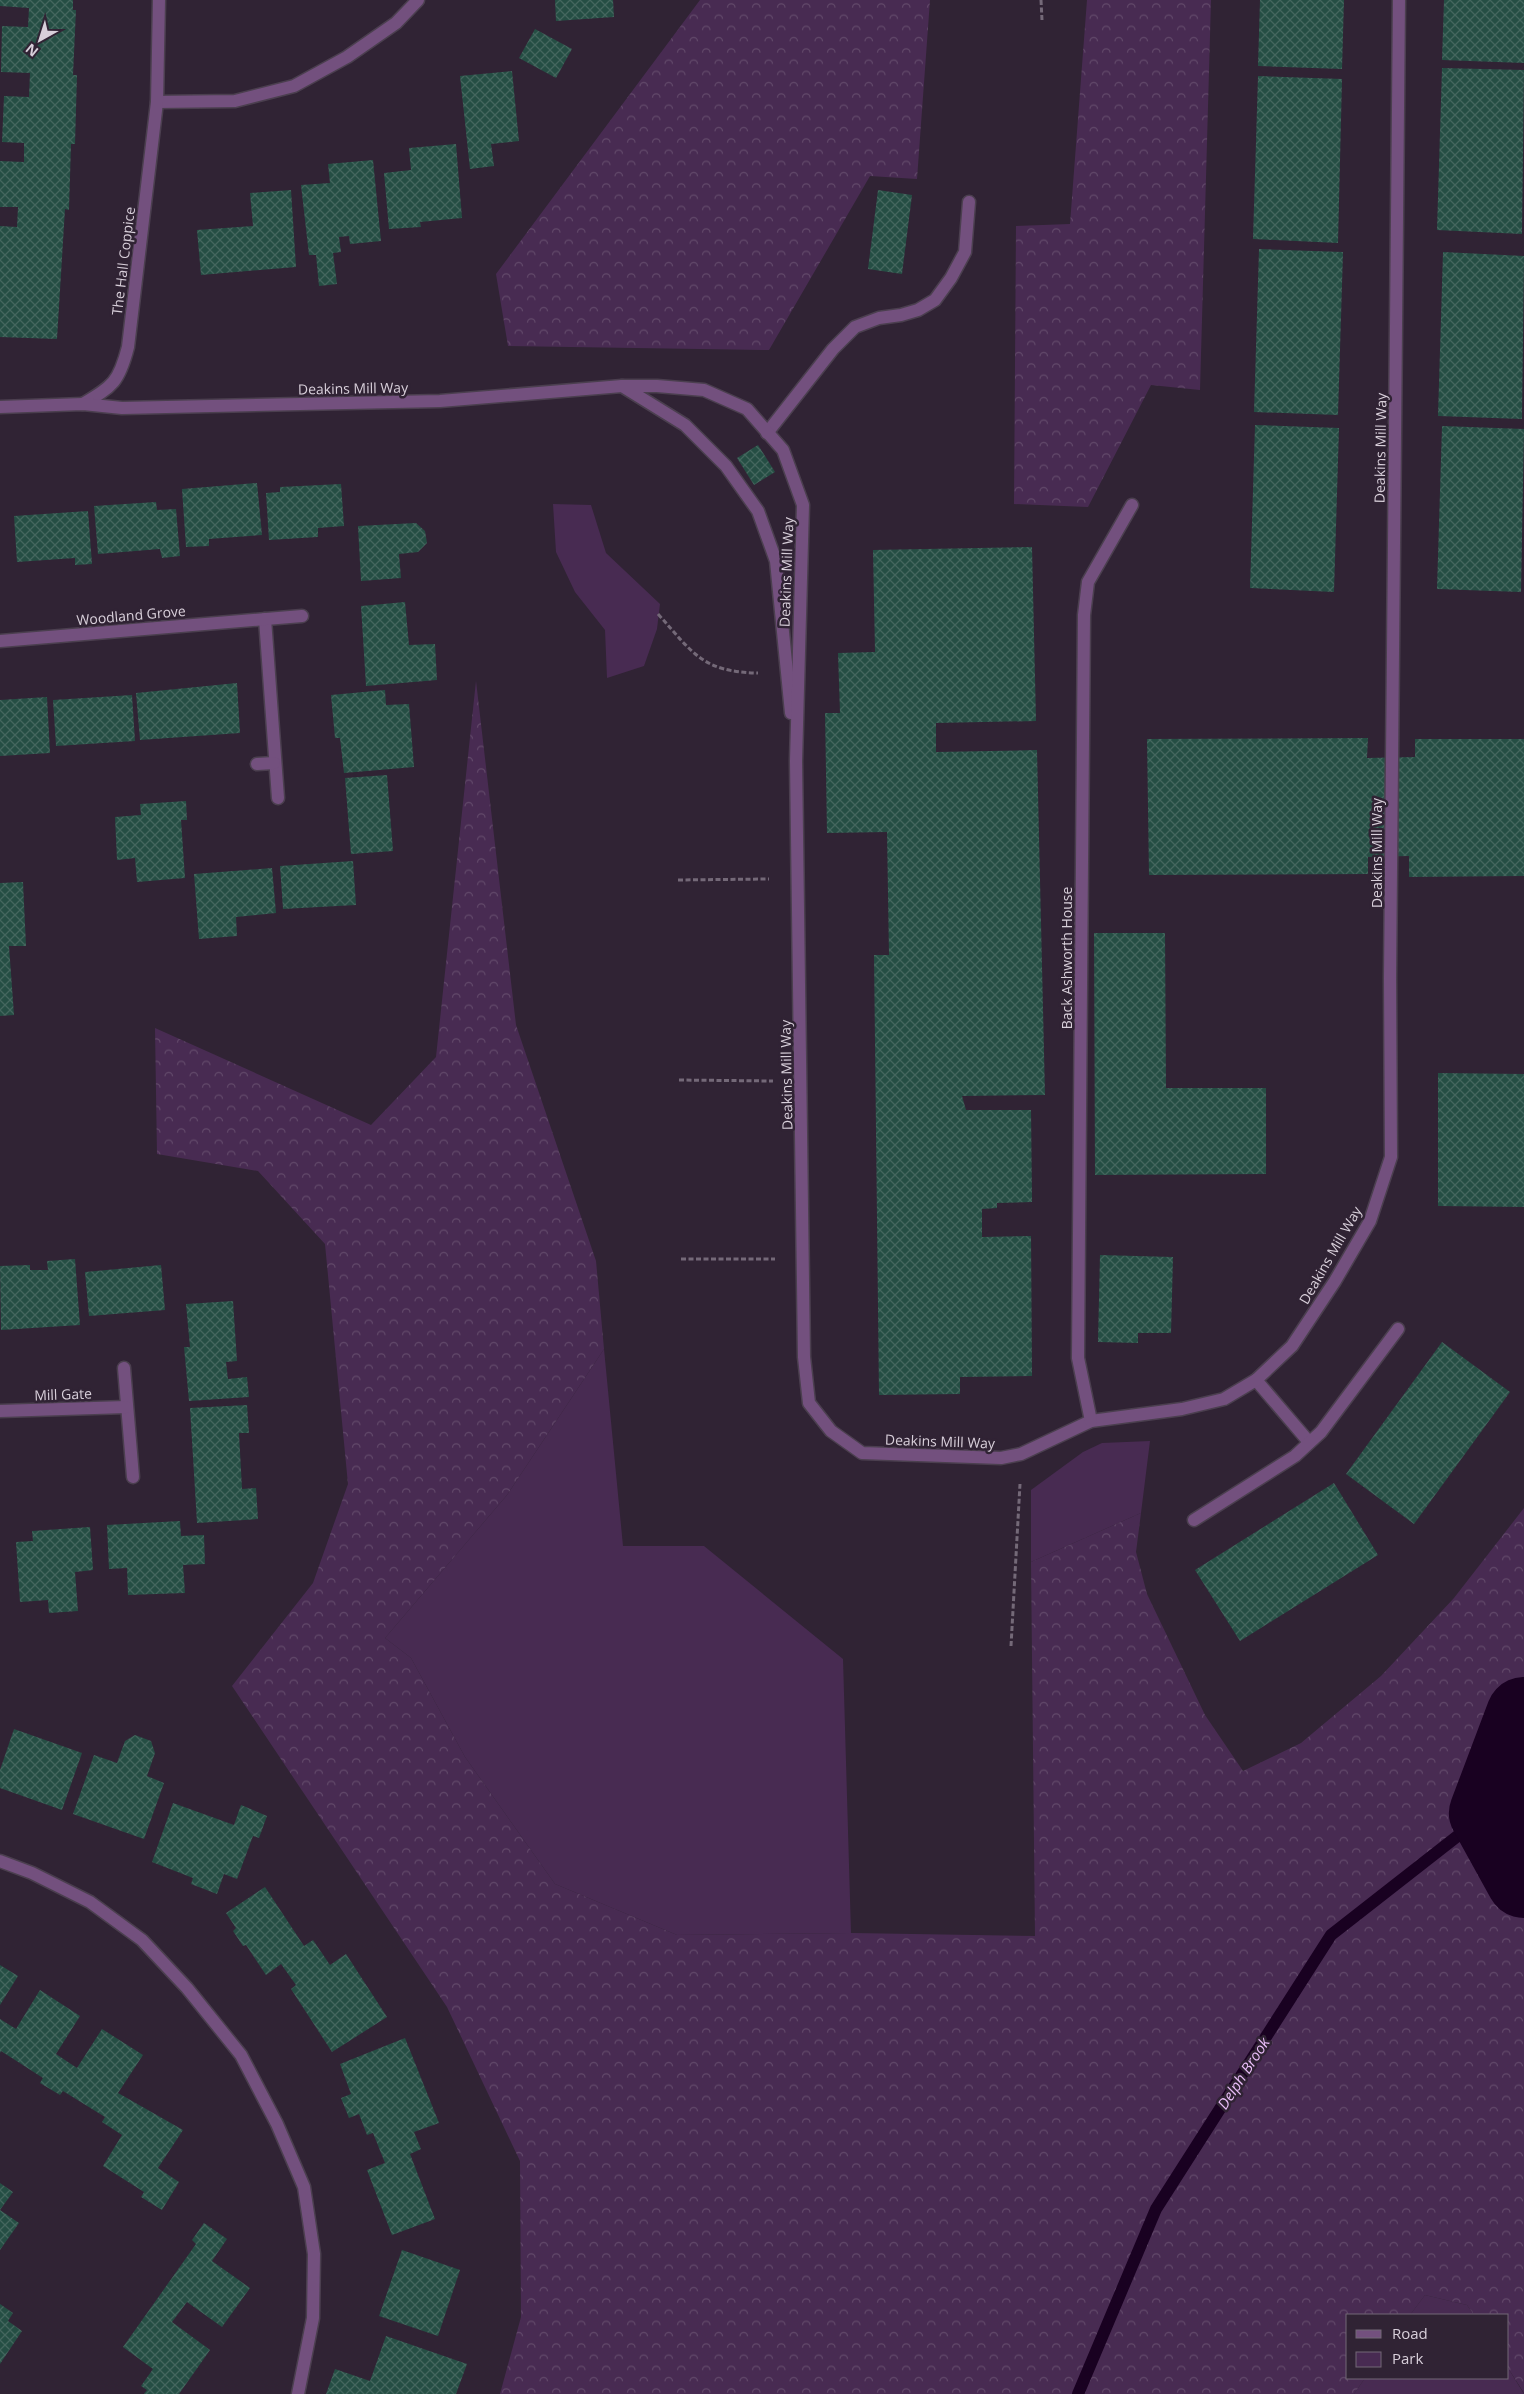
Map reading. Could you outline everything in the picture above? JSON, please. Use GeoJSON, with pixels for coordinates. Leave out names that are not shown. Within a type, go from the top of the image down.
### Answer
{"type":"FeatureCollection","features":[{"type":"Feature","properties":{"kind":"street","name":"The Hall Coppice"},"geometry":{"type":"LineString","coordinates":[[83,404],[108,390],[122,371],[128,347],[157,102],[158,0]]}},
{"type":"Feature","properties":{"kind":"street"},"geometry":{"type":"LineString","coordinates":[[157,102],[235,102],[294,86],[347,57],[396,22],[418,0]]}},
{"type":"Feature","properties":{"kind":"street","name":"Deakins Mill Way"},"geometry":{"type":"LineString","coordinates":[[0,408],[83,404],[122,408],[440,401],[622,386],[657,386],[704,390],[747,410],[783,450],[803,505],[796,761],[804,1357],[809,1402],[831,1431],[862,1453],[1001,1458],[1021,1454],[1090,1421],[1182,1409],[1224,1399],[1256,1380],[1292,1346],[1336,1281],[1370,1221],[1391,1157],[1390,978],[1399,0]]}},
{"type":"Feature","properties":{"kind":"street"},"geometry":{"type":"LineString","coordinates":[[767,433],[833,349],[855,327],[880,318],[901,316],[918,310],[935,300],[951,278],[965,252],[969,202]]}},
{"type":"Feature","properties":{"kind":"street","name":"Deakins Mill Way"},"geometry":{"type":"LineString","coordinates":[[622,386],[685,425],[726,466],[758,512],[776,561],[796,761]]}},
{"type":"Feature","properties":{"kind":"street","name":"Back Ashworth House"},"geometry":{"type":"LineString","coordinates":[[1090,1421],[1078,1358],[1084,615],[1088,582],[1132,505]]}},
{"type":"Feature","properties":{"kind":"street","name":"Woodland Grove"},"geometry":{"type":"LineString","coordinates":[[0,640],[302,616]]}},
{"type":"Feature","properties":{"kind":"street"},"geometry":{"type":"LineString","coordinates":[[265,619],[278,798]]}},
{"type":"Feature","properties":{"kind":"street"},"geometry":{"type":"LineString","coordinates":[[256,764],[274,763]]}},
{"type":"Feature","properties":{"kind":"street"},"geometry":{"type":"LineString","coordinates":[[1194,1520],[1295,1456],[1321,1432],[1398,1330]]}},
{"type":"Feature","properties":{"kind":"street"},"geometry":{"type":"LineString","coordinates":[[124,1368],[133,1477]]}},
{"type":"Feature","properties":{"kind":"street"},"geometry":{"type":"LineString","coordinates":[[1256,1380],[1310,1442]]}},
{"type":"Feature","properties":{"kind":"street","name":"Mill Gate"},"geometry":{"type":"LineString","coordinates":[[0,1411],[126,1407]]}},
{"type":"Feature","properties":{"kind":"street"},"geometry":{"type":"LineString","coordinates":[[0,1860],[32,1872],[90,1902],[142,1940],[187,1988],[241,2055],[277,2124],[304,2187],[314,2254],[313,2318],[298,2394]]}},
{"type":"Feature","properties":{"kind":"path"},"geometry":{"type":"LineString","coordinates":[[1041,0],[1042,20]]}},
{"type":"Feature","properties":{"kind":"path"},"geometry":{"type":"LineString","coordinates":[[658,614],[700,660],[732,673],[787,674]]}},
{"type":"Feature","properties":{"kind":"path"},"geometry":{"type":"LineString","coordinates":[[678,880],[798,879]]}},
{"type":"Feature","properties":{"kind":"path"},"geometry":{"type":"LineString","coordinates":[[679,1080],[801,1081]]}},
{"type":"Feature","properties":{"kind":"path"},"geometry":{"type":"LineString","coordinates":[[681,1259],[803,1260]]}},
{"type":"Feature","properties":{"kind":"path"},"geometry":{"type":"LineString","coordinates":[[1011,1646],[1021,1454]]}},
{"type":"Feature","properties":{"kind":"green space"},"geometry":{"type":"Polygon","coordinates":[[[700,0],[930,0],[917,179],[870,176],[769,350],[508,346],[496,274],[700,0]]]}},
{"type":"Feature","properties":{"kind":"green space"},"geometry":{"type":"Polygon","coordinates":[[[1087,0],[1211,0],[1200,390],[1151,385],[1088,507],[1014,504],[1016,226],[1070,224],[1087,0]]]}},
{"type":"Feature","properties":{"kind":"green space"},"geometry":{"type":"Polygon","coordinates":[[[553,504],[591,505],[606,553],[660,604],[657,629],[644,666],[607,678],[605,630],[575,592],[556,552],[553,504]]]}},
{"type":"Feature","properties":{"kind":"green space"},"geometry":{"type":"Polygon","coordinates":[[[476,681],[516,1025],[596,1261],[604,1349],[507,1495],[385,1638],[411,1658],[465,1757],[555,1884],[677,1935],[851,1933],[1035,1936],[1031,1562],[1141,1513],[1136,1552],[1147,1594],[1205,1715],[1243,1771],[1301,1743],[1381,1676],[1454,1598],[1524,1508],[1524,2393],[1509,2370],[1509,2314],[1473,2314],[1467,2305],[1425,2295],[1411,2314],[1346,2314],[1346,2379],[1364,2379],[1354,2394],[500,2394],[521,2317],[520,2161],[447,2007],[232,1686],[313,1583],[348,1484],[325,1244],[258,1171],[157,1154],[155,1028],[371,1125],[436,1057],[476,681]]]}},
{"type":"Feature","properties":{"kind":"green space"},"geometry":{"type":"Polygon","coordinates":[[[604,1349],[623,1546],[704,1546],[843,1659],[851,1933],[677,1935],[555,1884],[465,1757],[411,1658],[385,1638],[507,1495],[604,1349]]]}},
{"type":"Feature","properties":{"kind":"green space"},"geometry":{"type":"Polygon","coordinates":[[[1150,1441],[1141,1513],[1031,1562],[1031,1490],[1083,1452],[1102,1443],[1150,1441]]]}},
{"type":"Feature","properties":{"kind":"green space"},"geometry":{"type":"Polygon","coordinates":[[[1425,2295],[1467,2305],[1473,2314],[1411,2314],[1425,2295]]]}},
{"type":"Feature","properties":{"kind":"green space"},"geometry":{"type":"Polygon","coordinates":[[[1509,2370],[1524,2394],[1354,2394],[1364,2379],[1509,2379],[1509,2370]]]}},
{"type":"Feature","properties":{"kind":"building"},"geometry":{"type":"Polygon","coordinates":[[[0,0],[73,0],[73,10],[76,10],[73,75],[77,75],[75,144],[71,144],[69,210],[65,209],[57,339],[0,337],[0,226],[17,227],[18,207],[0,207],[0,161],[24,162],[24,143],[2,142],[4,96],[29,97],[30,73],[1,72],[2,26],[28,27],[29,8],[0,6],[0,0]]]}},
{"type":"Feature","properties":{"kind":"building"},"geometry":{"type":"Polygon","coordinates":[[[555,0],[613,0],[614,17],[556,21],[555,0]]]}},
{"type":"Feature","properties":{"kind":"building"},"geometry":{"type":"Polygon","coordinates":[[[1260,0],[1344,0],[1342,69],[1258,66],[1260,0]]]}},
{"type":"Feature","properties":{"kind":"building"},"geometry":{"type":"Polygon","coordinates":[[[1444,0],[1524,0],[1524,63],[1442,60],[1444,0]]]}},
{"type":"Feature","properties":{"kind":"building"},"geometry":{"type":"Polygon","coordinates":[[[535,29],[572,49],[556,78],[519,58],[535,29]]]}},
{"type":"Feature","properties":{"kind":"building"},"geometry":{"type":"Polygon","coordinates":[[[1442,68],[1524,70],[1522,234],[1437,230],[1442,68]]]}},
{"type":"Feature","properties":{"kind":"building"},"geometry":{"type":"Polygon","coordinates":[[[512,71],[519,141],[491,144],[494,166],[470,169],[460,76],[512,71]]]}},
{"type":"Feature","properties":{"kind":"building"},"geometry":{"type":"Polygon","coordinates":[[[1258,76],[1342,79],[1338,243],[1253,239],[1258,76]]]}},
{"type":"Feature","properties":{"kind":"building"},"geometry":{"type":"Polygon","coordinates":[[[456,144],[462,218],[420,222],[421,227],[389,229],[384,173],[411,170],[409,148],[456,144]]]}},
{"type":"Feature","properties":{"kind":"building"},"geometry":{"type":"Polygon","coordinates":[[[373,160],[381,241],[350,244],[349,236],[339,237],[341,252],[333,253],[337,284],[319,286],[316,255],[309,255],[301,185],[330,183],[328,164],[373,160]]]}},
{"type":"Feature","properties":{"kind":"building"},"geometry":{"type":"Polygon","coordinates":[[[291,190],[296,267],[201,275],[197,230],[253,226],[250,193],[291,190]]]}},
{"type":"Feature","properties":{"kind":"building"},"geometry":{"type":"Polygon","coordinates":[[[878,190],[912,195],[902,274],[868,269],[878,190]]]}},
{"type":"Feature","properties":{"kind":"building"},"geometry":{"type":"Polygon","coordinates":[[[1259,249],[1343,252],[1338,415],[1254,412],[1259,249]]]}},
{"type":"Feature","properties":{"kind":"building"},"geometry":{"type":"Polygon","coordinates":[[[1443,252],[1524,256],[1522,419],[1438,416],[1443,252]]]}},
{"type":"Feature","properties":{"kind":"building"},"geometry":{"type":"Polygon","coordinates":[[[1255,425],[1339,428],[1334,592],[1250,588],[1255,425]]]}},
{"type":"Feature","properties":{"kind":"building"},"geometry":{"type":"Polygon","coordinates":[[[1442,426],[1524,429],[1521,592],[1437,589],[1442,426]]]}},
{"type":"Feature","properties":{"kind":"building"},"geometry":{"type":"Polygon","coordinates":[[[758,445],[775,472],[754,485],[737,458],[758,445]]]}},
{"type":"Feature","properties":{"kind":"building"},"geometry":{"type":"Polygon","coordinates":[[[257,483],[262,535],[209,539],[209,546],[186,547],[182,489],[257,483]]]}},
{"type":"Feature","properties":{"kind":"building"},"geometry":{"type":"Polygon","coordinates":[[[341,484],[344,526],[318,528],[318,537],[269,540],[266,493],[280,492],[280,487],[341,484]]]}},
{"type":"Feature","properties":{"kind":"building"},"geometry":{"type":"Polygon","coordinates":[[[156,502],[157,510],[176,509],[180,556],[162,558],[160,549],[98,554],[94,506],[156,502]]]}},
{"type":"Feature","properties":{"kind":"building"},"geometry":{"type":"Polygon","coordinates":[[[88,511],[92,564],[75,565],[75,558],[17,562],[14,516],[88,511]]]}},
{"type":"Feature","properties":{"kind":"building"},"geometry":{"type":"Polygon","coordinates":[[[416,523],[425,531],[427,543],[418,552],[399,554],[401,578],[361,581],[358,526],[416,523]]]}},
{"type":"Feature","properties":{"kind":"building"},"geometry":{"type":"Polygon","coordinates":[[[1032,547],[1036,721],[936,723],[936,752],[1037,750],[1045,1095],[962,1096],[966,1110],[1031,1110],[1032,1202],[997,1203],[997,1208],[982,1209],[982,1237],[1031,1236],[1032,1376],[960,1377],[960,1394],[879,1395],[874,955],[889,955],[887,832],[827,833],[825,713],[840,713],[838,653],[875,652],[873,550],[1032,547]]]}},
{"type":"Feature","properties":{"kind":"building"},"geometry":{"type":"Polygon","coordinates":[[[405,602],[409,645],[435,644],[437,680],[366,686],[361,606],[405,602]]]}},
{"type":"Feature","properties":{"kind":"building"},"geometry":{"type":"Polygon","coordinates":[[[237,683],[240,733],[140,740],[136,693],[237,683]]]}},
{"type":"Feature","properties":{"kind":"building"},"geometry":{"type":"Polygon","coordinates":[[[385,690],[386,705],[409,704],[414,767],[344,773],[340,738],[335,738],[331,695],[385,690]]]}},
{"type":"Feature","properties":{"kind":"building"},"geometry":{"type":"Polygon","coordinates":[[[132,695],[135,741],[56,746],[53,700],[132,695]]]}},
{"type":"Feature","properties":{"kind":"building"},"geometry":{"type":"Polygon","coordinates":[[[47,697],[50,753],[0,756],[0,700],[47,697]]]}},
{"type":"Feature","properties":{"kind":"building"},"geometry":{"type":"Polygon","coordinates":[[[1368,738],[1367,758],[1415,757],[1415,739],[1524,739],[1524,876],[1409,877],[1409,856],[1368,857],[1368,874],[1149,875],[1147,739],[1368,738]]]}},
{"type":"Feature","properties":{"kind":"building"},"geometry":{"type":"Polygon","coordinates":[[[387,775],[393,851],[351,854],[345,778],[387,775]]]}},
{"type":"Feature","properties":{"kind":"building"},"geometry":{"type":"Polygon","coordinates":[[[186,801],[187,820],[181,820],[185,878],[137,882],[135,858],[117,860],[115,817],[141,815],[140,804],[186,801]]]}},
{"type":"Feature","properties":{"kind":"building"},"geometry":{"type":"Polygon","coordinates":[[[353,861],[356,905],[283,909],[280,866],[353,861]]]}},
{"type":"Feature","properties":{"kind":"building"},"geometry":{"type":"Polygon","coordinates":[[[272,868],[276,913],[236,917],[237,936],[199,939],[194,874],[272,868]]]}},
{"type":"Feature","properties":{"kind":"building"},"geometry":{"type":"Polygon","coordinates":[[[23,882],[26,946],[9,946],[14,1015],[0,1016],[0,883],[23,882]]]}},
{"type":"Feature","properties":{"kind":"building"},"geometry":{"type":"Polygon","coordinates":[[[1094,933],[1165,933],[1166,1088],[1266,1088],[1266,1174],[1095,1175],[1094,933]]]}},
{"type":"Feature","properties":{"kind":"building"},"geometry":{"type":"Polygon","coordinates":[[[1438,1073],[1524,1074],[1524,1207],[1438,1206],[1438,1073]]]}},
{"type":"Feature","properties":{"kind":"building"},"geometry":{"type":"Polygon","coordinates":[[[1100,1255],[1173,1257],[1171,1333],[1138,1333],[1138,1343],[1098,1342],[1100,1255]]]}},
{"type":"Feature","properties":{"kind":"building"},"geometry":{"type":"Polygon","coordinates":[[[75,1259],[80,1325],[1,1330],[0,1266],[30,1265],[30,1270],[48,1270],[47,1261],[75,1259]]]}},
{"type":"Feature","properties":{"kind":"building"},"geometry":{"type":"Polygon","coordinates":[[[161,1265],[165,1310],[89,1316],[85,1272],[161,1265]]]}},
{"type":"Feature","properties":{"kind":"building"},"geometry":{"type":"Polygon","coordinates":[[[233,1301],[237,1361],[226,1362],[228,1379],[247,1377],[249,1397],[189,1401],[184,1347],[190,1347],[186,1304],[233,1301]]]}},
{"type":"Feature","properties":{"kind":"building"},"geometry":{"type":"Polygon","coordinates":[[[1442,1342],[1510,1392],[1414,1524],[1346,1474],[1442,1342]]]}},
{"type":"Feature","properties":{"kind":"building"},"geometry":{"type":"Polygon","coordinates":[[[247,1405],[249,1433],[239,1433],[242,1489],[256,1488],[258,1519],[197,1523],[190,1408],[247,1405]]]}},
{"type":"Feature","properties":{"kind":"building"},"geometry":{"type":"Polygon","coordinates":[[[1334,1483],[1378,1555],[1240,1641],[1195,1570],[1334,1483]]]}},
{"type":"Feature","properties":{"kind":"building"},"geometry":{"type":"Polygon","coordinates":[[[180,1521],[181,1536],[204,1535],[205,1564],[183,1565],[185,1593],[128,1595],[127,1568],[109,1569],[107,1525],[180,1521]]]}},
{"type":"Feature","properties":{"kind":"building"},"geometry":{"type":"Polygon","coordinates":[[[90,1527],[93,1570],[75,1572],[78,1611],[49,1613],[48,1600],[20,1602],[16,1542],[33,1541],[32,1531],[90,1527]]]}},
{"type":"Feature","properties":{"kind":"building"},"geometry":{"type":"Polygon","coordinates":[[[14,1729],[82,1753],[62,1810],[0,1788],[0,1770],[14,1729]]]}},
{"type":"Feature","properties":{"kind":"building"},"geometry":{"type":"Polygon","coordinates":[[[135,1735],[151,1741],[155,1753],[147,1776],[164,1783],[144,1839],[73,1814],[94,1755],[117,1763],[125,1741],[135,1735]]]}},
{"type":"Feature","properties":{"kind":"building"},"geometry":{"type":"Polygon","coordinates":[[[173,1803],[234,1825],[241,1805],[267,1816],[259,1838],[253,1836],[237,1879],[224,1874],[217,1894],[191,1884],[193,1878],[152,1862],[173,1803]]]}},
{"type":"Feature","properties":{"kind":"building"},"geometry":{"type":"Polygon","coordinates":[[[265,1887],[304,1946],[313,1940],[330,1965],[346,1954],[387,2017],[332,2052],[291,1989],[296,1985],[281,1964],[266,1975],[246,1945],[243,1946],[233,1931],[236,1928],[226,1913],[265,1887]]]}},
{"type":"Feature","properties":{"kind":"building"},"geometry":{"type":"Polygon","coordinates":[[[0,1965],[18,1976],[0,2005],[0,1965]]]}},
{"type":"Feature","properties":{"kind":"building"},"geometry":{"type":"Polygon","coordinates":[[[40,1990],[80,2016],[56,2054],[77,2068],[102,2029],[143,2055],[118,2093],[183,2130],[158,2168],[179,2182],[162,2210],[141,2197],[144,2192],[103,2166],[122,2135],[102,2122],[105,2117],[63,2091],[60,2095],[40,2083],[43,2078],[1,2051],[0,2053],[0,2019],[16,2029],[40,1990]]]}},
{"type":"Feature","properties":{"kind":"building"},"geometry":{"type":"Polygon","coordinates":[[[405,2038],[439,2123],[414,2132],[421,2149],[410,2154],[435,2219],[392,2235],[367,2170],[385,2163],[373,2133],[367,2135],[359,2114],[349,2118],[341,2098],[351,2094],[340,2064],[405,2038]]]}},
{"type":"Feature","properties":{"kind":"building"},"geometry":{"type":"Polygon","coordinates":[[[0,2183],[13,2192],[0,2210],[0,2183]]]}},
{"type":"Feature","properties":{"kind":"building"},"geometry":{"type":"Polygon","coordinates":[[[0,2210],[19,2223],[0,2250],[0,2210]]]}},
{"type":"Feature","properties":{"kind":"building"},"geometry":{"type":"Polygon","coordinates":[[[204,2223],[227,2239],[212,2261],[250,2288],[222,2327],[187,2302],[172,2322],[210,2350],[179,2394],[144,2394],[147,2390],[141,2386],[153,2369],[123,2347],[196,2244],[192,2240],[204,2223]]]}},
{"type":"Feature","properties":{"kind":"building"},"geometry":{"type":"Polygon","coordinates":[[[402,2250],[460,2270],[438,2336],[379,2316],[402,2250]]]}},
{"type":"Feature","properties":{"kind":"building"},"geometry":{"type":"Polygon","coordinates":[[[0,2304],[13,2313],[8,2321],[22,2331],[0,2364],[0,2304]]]}},
{"type":"Feature","properties":{"kind":"building"},"geometry":{"type":"Polygon","coordinates":[[[386,2336],[467,2364],[456,2394],[326,2394],[335,2369],[370,2381],[386,2336]]]}},
{"type":"Feature","properties":{"kind":"waterway"},"geometry":{"type":"LineString","coordinates":[[1524,1715],[1487,1813],[1524,1880]]}},
{"type":"Feature","properties":{"kind":"waterway","name":"Delph Brook"},"geometry":{"type":"LineString","coordinates":[[1078,2394],[1156,2209],[1331,1935],[1487,1813]]}}]}
